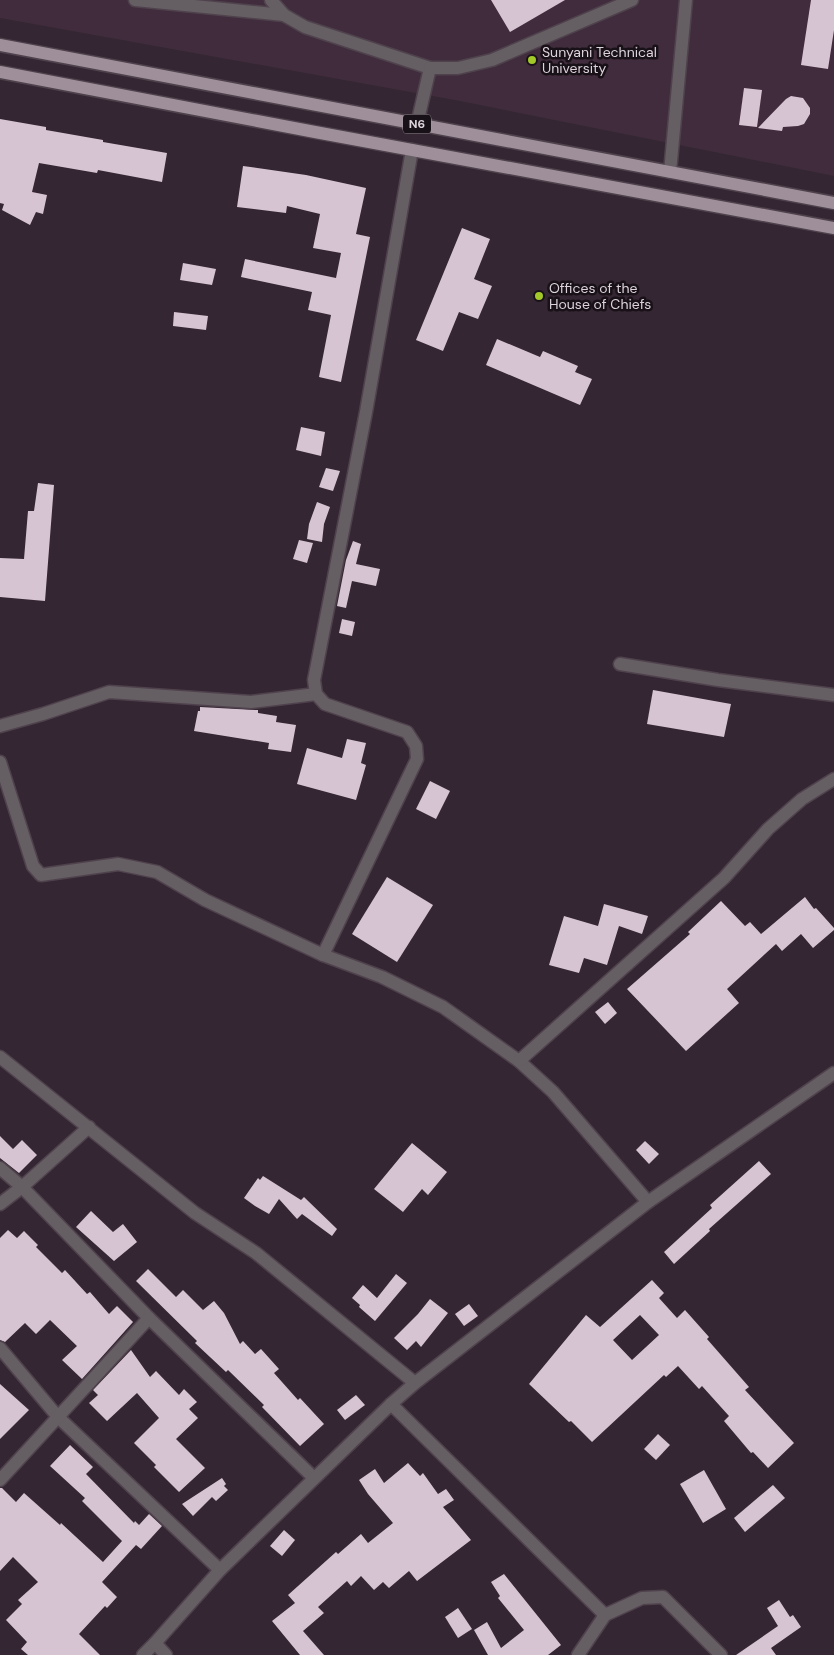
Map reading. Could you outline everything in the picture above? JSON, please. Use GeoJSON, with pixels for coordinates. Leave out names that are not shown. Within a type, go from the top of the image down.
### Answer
{"type":"FeatureCollection","features":[{"type":"Feature","properties":{"kind":"main road","name":"N6"},"geometry":{"type":"LineString","coordinates":[[0,45],[834,203]]}},
{"type":"Feature","properties":{"kind":"main road","name":"N6"},"geometry":{"type":"LineString","coordinates":[[0,72],[834,228]]}},
{"type":"Feature","properties":{"kind":"street"},"geometry":{"type":"LineString","coordinates":[[135,0],[284,15]]}},
{"type":"Feature","properties":{"kind":"street"},"geometry":{"type":"LineString","coordinates":[[271,0],[284,15],[305,27],[430,68],[458,68],[492,60],[632,0]]}},
{"type":"Feature","properties":{"kind":"street"},"geometry":{"type":"LineString","coordinates":[[670,172],[686,0]]}},
{"type":"Feature","properties":{"kind":"street"},"geometry":{"type":"LineString","coordinates":[[417,124],[430,68]]}},
{"type":"Feature","properties":{"kind":"street"},"geometry":{"type":"LineString","coordinates":[[323,955],[417,759],[416,746],[408,732],[325,704],[316,694],[314,680],[364,422],[412,150]]}},
{"type":"Feature","properties":{"kind":"street"},"geometry":{"type":"LineString","coordinates":[[620,664],[718,680],[834,695]]}},
{"type":"Feature","properties":{"kind":"street"},"geometry":{"type":"LineString","coordinates":[[0,726],[109,692],[251,702],[316,694]]}},
{"type":"Feature","properties":{"kind":"street"},"geometry":{"type":"LineString","coordinates":[[0,762],[32,866],[41,874],[118,864],[157,872],[205,900],[323,955],[382,977],[443,1008],[519,1061],[553,1092],[648,1202]]}},
{"type":"Feature","properties":{"kind":"street"},"geometry":{"type":"LineString","coordinates":[[519,1061],[724,878],[768,829],[802,799],[834,779]]}},
{"type":"Feature","properties":{"kind":"street"},"geometry":{"type":"LineString","coordinates":[[0,1057],[89,1126],[195,1213],[256,1253],[415,1383]]}},
{"type":"Feature","properties":{"kind":"street"},"geometry":{"type":"LineString","coordinates":[[143,1655],[220,1570],[415,1383],[648,1202],[834,1073]]}},
{"type":"Feature","properties":{"kind":"street"},"geometry":{"type":"LineString","coordinates":[[0,1204],[22,1187],[89,1126]]}},
{"type":"Feature","properties":{"kind":"street"},"geometry":{"type":"LineString","coordinates":[[0,1168],[22,1187],[149,1318],[314,1478]]}},
{"type":"Feature","properties":{"kind":"street"},"geometry":{"type":"LineString","coordinates":[[0,1480],[149,1318]]}},
{"type":"Feature","properties":{"kind":"street"},"geometry":{"type":"LineString","coordinates":[[0,1348],[58,1417],[220,1570]]}},
{"type":"Feature","properties":{"kind":"street"},"geometry":{"type":"LineString","coordinates":[[391,1404],[605,1615]]}},
{"type":"Feature","properties":{"kind":"street"},"geometry":{"type":"LineString","coordinates":[[578,1655],[605,1615],[642,1598],[663,1597],[721,1655]]}},
{"type":"Feature","properties":{"kind":"street"},"geometry":{"type":"LineString","coordinates":[[155,1643],[166,1655]]}},
{"type":"Feature","properties":{"kind":"shaded area","name":"Sunyani Technical University"},"geometry":{"type":"Polygon","coordinates":[[[0,0],[834,0],[834,176],[460,101],[0,18],[0,0]]]}},
{"type":"Feature","properties":{"kind":"building"},"geometry":{"type":"Polygon","coordinates":[[[491,0],[565,0],[510,32],[491,0]]]}},
{"type":"Feature","properties":{"kind":"building"},"geometry":{"type":"Polygon","coordinates":[[[811,0],[834,0],[834,30],[828,69],[801,65],[811,0]]]}},
{"type":"Feature","properties":{"kind":"building"},"geometry":{"type":"Polygon","coordinates":[[[744,88],[762,90],[757,127],[739,125],[744,88]]]}},
{"type":"Feature","properties":{"kind":"building"},"geometry":{"type":"Polygon","coordinates":[[[791,96],[803,98],[810,108],[810,114],[804,124],[783,127],[782,131],[758,128],[786,99],[791,96]]]}},
{"type":"Feature","properties":{"kind":"building"},"geometry":{"type":"Polygon","coordinates":[[[0,119],[46,127],[46,130],[103,140],[103,142],[167,153],[162,182],[98,170],[97,173],[39,163],[32,192],[47,195],[43,214],[36,212],[30,225],[2,210],[4,204],[0,203],[0,119]]]}},
{"type":"Feature","properties":{"kind":"building"},"geometry":{"type":"Polygon","coordinates":[[[243,166],[306,175],[366,188],[356,234],[370,237],[341,382],[319,377],[331,315],[308,310],[312,292],[241,277],[245,259],[336,278],[341,253],[313,248],[320,214],[287,206],[286,213],[237,207],[243,166]]]}},
{"type":"Feature","properties":{"kind":"building"},"geometry":{"type":"Polygon","coordinates":[[[462,228],[490,239],[474,279],[492,286],[478,319],[459,312],[443,351],[416,340],[462,228]]]}},
{"type":"Feature","properties":{"kind":"building"},"geometry":{"type":"Polygon","coordinates":[[[183,263],[216,269],[212,285],[180,280],[183,263]]]}},
{"type":"Feature","properties":{"kind":"building"},"geometry":{"type":"Polygon","coordinates":[[[174,312],[208,316],[206,330],[173,326],[174,312]]]}},
{"type":"Feature","properties":{"kind":"building"},"geometry":{"type":"Polygon","coordinates":[[[497,339],[540,357],[543,351],[578,366],[575,372],[592,379],[580,405],[486,365],[497,339]]]}},
{"type":"Feature","properties":{"kind":"building"},"geometry":{"type":"Polygon","coordinates":[[[301,427],[325,432],[321,456],[296,450],[301,427]]]}},
{"type":"Feature","properties":{"kind":"building"},"geometry":{"type":"Polygon","coordinates":[[[326,468],[340,471],[333,491],[319,487],[326,468]]]}},
{"type":"Feature","properties":{"kind":"building"},"geometry":{"type":"Polygon","coordinates":[[[38,483],[54,485],[45,601],[0,597],[0,558],[24,559],[28,511],[34,511],[38,483]]]}},
{"type":"Feature","properties":{"kind":"building"},"geometry":{"type":"Polygon","coordinates":[[[317,502],[330,507],[324,524],[322,542],[307,539],[309,524],[317,502]]]}},
{"type":"Feature","properties":{"kind":"building"},"geometry":{"type":"Polygon","coordinates":[[[299,540],[313,543],[307,563],[293,559],[299,540]]]}},
{"type":"Feature","properties":{"kind":"building"},"geometry":{"type":"Polygon","coordinates":[[[353,541],[361,544],[356,564],[380,569],[376,586],[352,581],[346,608],[337,606],[346,560],[353,541]]]}},
{"type":"Feature","properties":{"kind":"building"},"geometry":{"type":"Polygon","coordinates":[[[342,619],[355,622],[352,636],[339,633],[342,619]]]}},
{"type":"Feature","properties":{"kind":"building"},"geometry":{"type":"Polygon","coordinates":[[[653,690],[731,704],[724,737],[647,724],[653,690]]]}},
{"type":"Feature","properties":{"kind":"building"},"geometry":{"type":"Polygon","coordinates":[[[200,707],[258,710],[258,713],[277,716],[276,722],[296,725],[291,752],[268,749],[269,743],[194,731],[200,707]]]}},
{"type":"Feature","properties":{"kind":"building"},"geometry":{"type":"Polygon","coordinates":[[[347,739],[366,743],[361,763],[366,765],[356,800],[297,784],[307,748],[342,758],[347,739]]]}},
{"type":"Feature","properties":{"kind":"building"},"geometry":{"type":"Polygon","coordinates":[[[430,781],[450,791],[436,819],[416,809],[430,781]]]}},
{"type":"Feature","properties":{"kind":"building"},"geometry":{"type":"Polygon","coordinates":[[[387,877],[433,905],[397,962],[352,934],[387,877]]]}},
{"type":"Feature","properties":{"kind":"building"},"geometry":{"type":"Polygon","coordinates":[[[805,897],[834,930],[813,948],[801,934],[782,951],[776,944],[727,989],[739,1003],[686,1051],[627,989],[690,934],[688,932],[721,901],[745,926],[750,922],[761,934],[805,897]]]}},
{"type":"Feature","properties":{"kind":"building"},"geometry":{"type":"Polygon","coordinates":[[[604,904],[648,916],[642,934],[619,926],[607,965],[584,958],[579,973],[549,965],[564,916],[598,926],[604,904]]]}},
{"type":"Feature","properties":{"kind":"building"},"geometry":{"type":"Polygon","coordinates":[[[608,1002],[617,1013],[605,1024],[595,1012],[608,1002]]]}},
{"type":"Feature","properties":{"kind":"building"},"geometry":{"type":"Polygon","coordinates":[[[0,1136],[13,1149],[22,1140],[37,1155],[19,1173],[0,1158],[0,1136]]]}},
{"type":"Feature","properties":{"kind":"building"},"geometry":{"type":"Polygon","coordinates":[[[645,1141],[659,1154],[649,1164],[636,1150],[645,1141]]]}},
{"type":"Feature","properties":{"kind":"building"},"geometry":{"type":"Polygon","coordinates":[[[412,1143],[447,1172],[428,1195],[422,1189],[403,1212],[374,1189],[412,1143]]]}},
{"type":"Feature","properties":{"kind":"building"},"geometry":{"type":"Polygon","coordinates":[[[759,1161],[771,1174],[709,1229],[710,1231],[674,1264],[664,1252],[712,1208],[710,1205],[759,1161]]]}},
{"type":"Feature","properties":{"kind":"building"},"geometry":{"type":"Polygon","coordinates":[[[263,1176],[301,1200],[304,1197],[337,1229],[332,1236],[302,1214],[297,1219],[279,1199],[269,1214],[244,1198],[258,1178],[260,1180],[263,1176]]]}},
{"type":"Feature","properties":{"kind":"building"},"geometry":{"type":"Polygon","coordinates":[[[91,1211],[113,1232],[123,1224],[137,1242],[114,1261],[76,1227],[91,1211]]]}},
{"type":"Feature","properties":{"kind":"building"},"geometry":{"type":"Polygon","coordinates":[[[8,1230],[17,1238],[24,1231],[38,1245],[36,1247],[62,1273],[65,1270],[87,1294],[90,1292],[109,1314],[117,1306],[133,1322],[82,1379],[62,1360],[77,1346],[50,1320],[36,1334],[25,1323],[5,1342],[0,1340],[0,1238],[8,1230]]]}},
{"type":"Feature","properties":{"kind":"building"},"geometry":{"type":"Polygon","coordinates":[[[148,1269],[176,1297],[183,1290],[203,1310],[214,1301],[224,1313],[240,1344],[243,1341],[255,1354],[261,1349],[279,1369],[274,1373],[298,1400],[300,1398],[324,1424],[300,1446],[262,1407],[264,1405],[228,1370],[226,1372],[195,1343],[197,1341],[136,1281],[148,1269]]]}},
{"type":"Feature","properties":{"kind":"building"},"geometry":{"type":"Polygon","coordinates":[[[396,1274],[407,1283],[375,1321],[352,1298],[363,1285],[377,1298],[396,1274]]]}},
{"type":"Feature","properties":{"kind":"building"},"geometry":{"type":"Polygon","coordinates":[[[652,1280],[664,1293],[659,1298],[677,1318],[685,1310],[709,1337],[707,1339],[749,1387],[745,1390],[794,1443],[768,1468],[753,1452],[751,1453],[724,1421],[729,1416],[702,1386],[699,1389],[678,1366],[666,1377],[664,1375],[592,1442],[529,1384],[586,1315],[600,1327],[652,1280]],[[640,1315],[613,1340],[632,1360],[659,1335],[640,1315]]]}},
{"type":"Feature","properties":{"kind":"building"},"geometry":{"type":"Polygon","coordinates":[[[430,1299],[448,1313],[421,1347],[416,1341],[407,1350],[394,1338],[430,1299]]]}},
{"type":"Feature","properties":{"kind":"building"},"geometry":{"type":"Polygon","coordinates":[[[469,1304],[478,1316],[464,1326],[455,1314],[469,1304]]]}},
{"type":"Feature","properties":{"kind":"building"},"geometry":{"type":"Polygon","coordinates":[[[131,1350],[150,1377],[156,1371],[179,1395],[184,1389],[197,1402],[189,1409],[198,1418],[176,1439],[205,1468],[179,1492],[154,1467],[156,1465],[134,1443],[159,1418],[137,1393],[107,1421],[89,1403],[98,1395],[93,1390],[131,1350]]]}},
{"type":"Feature","properties":{"kind":"building"},"geometry":{"type":"Polygon","coordinates":[[[0,1384],[29,1410],[0,1439],[0,1384]]]}},
{"type":"Feature","properties":{"kind":"building"},"geometry":{"type":"Polygon","coordinates":[[[356,1395],[365,1405],[345,1420],[337,1410],[356,1395]]]}},
{"type":"Feature","properties":{"kind":"building"},"geometry":{"type":"Polygon","coordinates":[[[658,1434],[670,1445],[656,1460],[644,1449],[658,1434]]]}},
{"type":"Feature","properties":{"kind":"building"},"geometry":{"type":"Polygon","coordinates":[[[70,1445],[93,1467],[86,1474],[134,1523],[135,1521],[139,1525],[149,1514],[162,1526],[141,1549],[136,1545],[102,1582],[117,1597],[107,1608],[105,1606],[79,1634],[100,1655],[28,1655],[21,1649],[27,1642],[6,1620],[22,1604],[18,1600],[38,1582],[13,1557],[0,1571],[0,1488],[16,1502],[24,1493],[60,1525],[61,1523],[103,1562],[122,1541],[82,1501],[85,1498],[50,1466],[70,1445]]]}},
{"type":"Feature","properties":{"kind":"building"},"geometry":{"type":"Polygon","coordinates":[[[408,1463],[420,1476],[423,1473],[438,1494],[446,1489],[454,1500],[443,1507],[471,1540],[417,1581],[409,1571],[389,1588],[383,1582],[374,1590],[361,1576],[351,1586],[347,1581],[318,1607],[324,1613],[303,1631],[324,1655],[300,1655],[272,1621],[295,1603],[288,1595],[336,1552],[338,1554],[361,1534],[368,1543],[393,1523],[368,1494],[359,1480],[375,1469],[384,1483],[408,1463]]]}},
{"type":"Feature","properties":{"kind":"building"},"geometry":{"type":"Polygon","coordinates":[[[704,1470],[726,1509],[703,1523],[680,1484],[704,1470]]]}},
{"type":"Feature","properties":{"kind":"building"},"geometry":{"type":"Polygon","coordinates":[[[222,1478],[226,1484],[224,1486],[228,1490],[216,1501],[212,1497],[193,1516],[182,1504],[222,1478]]]}},
{"type":"Feature","properties":{"kind":"building"},"geometry":{"type":"Polygon","coordinates":[[[773,1485],[785,1498],[745,1532],[734,1518],[773,1485]]]}},
{"type":"Feature","properties":{"kind":"building"},"geometry":{"type":"Polygon","coordinates":[[[284,1530],[295,1540],[282,1556],[270,1546],[284,1530]]]}},
{"type":"Feature","properties":{"kind":"building"},"geometry":{"type":"Polygon","coordinates":[[[504,1574],[561,1645],[548,1655],[488,1655],[474,1630],[487,1622],[501,1648],[524,1630],[498,1598],[500,1596],[491,1582],[504,1574]]]}},
{"type":"Feature","properties":{"kind":"building"},"geometry":{"type":"Polygon","coordinates":[[[779,1600],[790,1617],[793,1615],[801,1627],[771,1648],[776,1655],[736,1655],[778,1626],[767,1608],[779,1600]]]}},
{"type":"Feature","properties":{"kind":"building"},"geometry":{"type":"Polygon","coordinates":[[[458,1608],[472,1629],[458,1638],[445,1617],[458,1608]]]}},
{"type":"Feature","properties":{"kind":"place","name":"Sunyani Technical University"},"geometry":{"type":"Point","coordinates":[532,60]}},
{"type":"Feature","properties":{"kind":"place","name":"Offices of the House of Chiefs"},"geometry":{"type":"Point","coordinates":[539,296]}}]}
